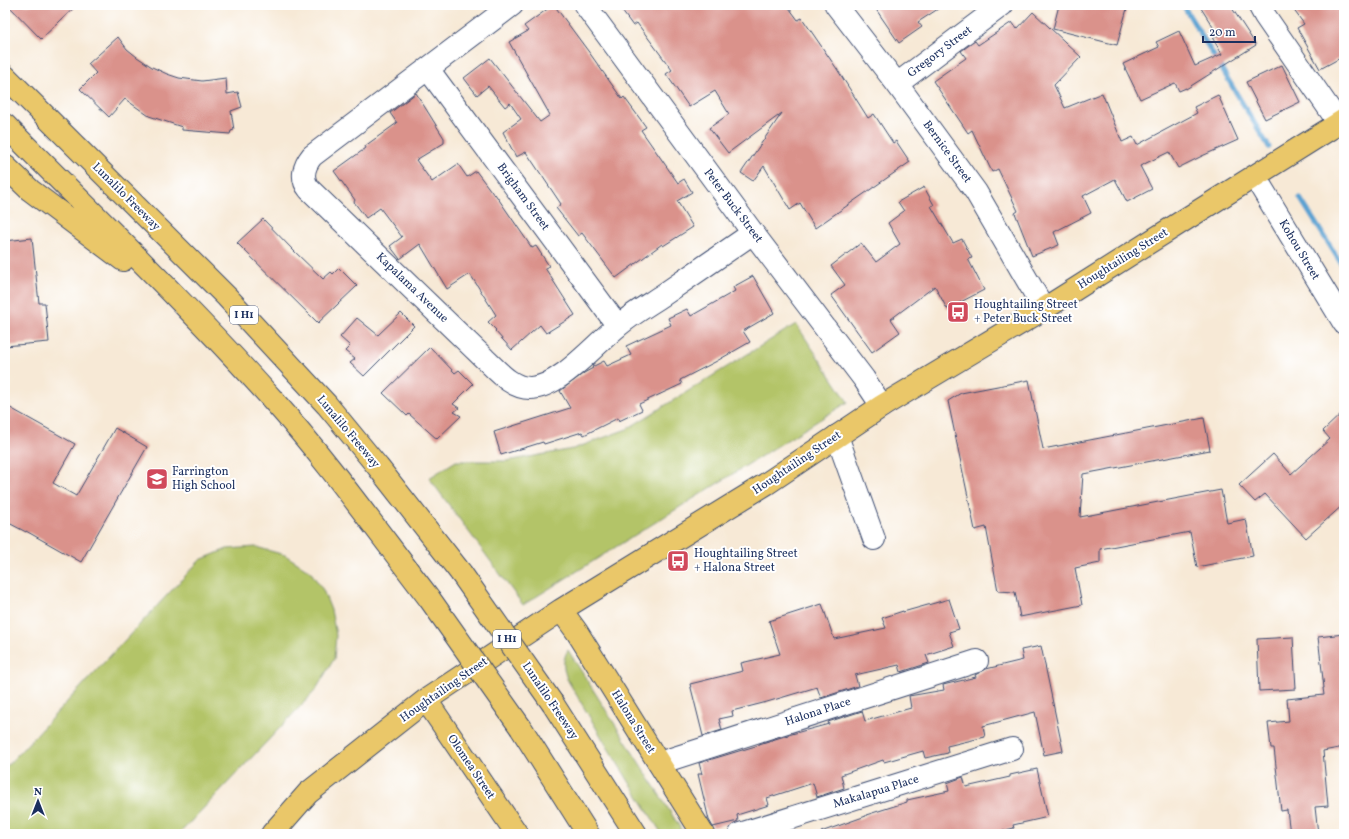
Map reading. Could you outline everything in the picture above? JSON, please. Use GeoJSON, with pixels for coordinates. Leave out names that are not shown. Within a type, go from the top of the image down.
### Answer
{"type":"FeatureCollection","features":[{"type":"Feature","properties":{"kind":"main road","name":"Lunalilo Freeway"},"geometry":{"type":"LineString","coordinates":[[5,76],[228,297],[327,405],[461,573],[553,704],[636,834]]}},
{"type":"Feature","properties":{"kind":"main road","name":"Houghtailing Street"},"geometry":{"type":"LineString","coordinates":[[272,834],[308,793],[426,700],[561,610],[766,484],[882,406],[1044,309],[1186,218],[1255,177],[1342,122]]}},
{"type":"Feature","properties":{"kind":"main road"},"geometry":{"type":"LineString","coordinates":[[5,125],[187,307],[278,407],[334,474],[429,598],[521,728],[588,834]]}},
{"type":"Feature","properties":{"kind":"main road"},"geometry":{"type":"LineString","coordinates":[[5,166],[30,190],[187,307]]}},
{"type":"Feature","properties":{"kind":"main road","name":"Halona Street"},"geometry":{"type":"LineString","coordinates":[[561,610],[577,632],[703,834]]}},
{"type":"Feature","properties":{"kind":"main road","name":"Olomea Street"},"geometry":{"type":"LineString","coordinates":[[426,700],[517,834]]}},
{"type":"Feature","properties":{"kind":"street","name":"Kapalama Avenue"},"geometry":{"type":"LineString","coordinates":[[512,5],[312,156],[304,171],[304,178],[307,186],[485,359],[516,385],[530,388],[538,387],[549,382],[576,364],[618,326],[753,233]]}},
{"type":"Feature","properties":{"kind":"street","name":"Peter Buck Street"},"geometry":{"type":"LineString","coordinates":[[585,5],[753,233],[864,379],[882,406]]}},
{"type":"Feature","properties":{"kind":"street","name":"Bernice Street"},"geometry":{"type":"LineString","coordinates":[[836,5],[897,84],[976,192],[1044,309]]}},
{"type":"Feature","properties":{"kind":"street","name":"Gregory Street"},"geometry":{"type":"LineString","coordinates":[[897,84],[1002,5]]}},
{"type":"Feature","properties":{"kind":"street"},"geometry":{"type":"LineString","coordinates":[[1259,5],[1265,16],[1342,122]]}},
{"type":"Feature","properties":{"kind":"street","name":"Brigham Street"},"geometry":{"type":"LineString","coordinates":[[428,69],[618,326]]}},
{"type":"Feature","properties":{"kind":"street","name":"Kohou Street"},"geometry":{"type":"LineString","coordinates":[[1255,177],[1344,323]]}},
{"type":"Feature","properties":{"kind":"street"},"geometry":{"type":"LineString","coordinates":[[837,436],[874,539]]}},
{"type":"Feature","properties":{"kind":"street","name":"Halona Place"},"geometry":{"type":"LineString","coordinates":[[659,763],[977,661]]}},
{"type":"Feature","properties":{"kind":"street","name":"Makalapua Place"},"geometry":{"type":"LineString","coordinates":[[740,834],[1012,749]]}},
{"type":"Feature","properties":{"kind":"green space"},"geometry":{"type":"Polygon","coordinates":[[[796,324],[848,402],[523,605],[429,478],[456,461],[507,461],[573,449],[627,429],[796,324]]]}},
{"type":"Feature","properties":{"kind":"green space"},"geometry":{"type":"Polygon","coordinates":[[[256,547],[285,555],[310,571],[323,590],[331,610],[336,635],[334,659],[315,691],[179,834],[5,834],[5,768],[200,560],[227,549],[256,547]]]}},
{"type":"Feature","properties":{"kind":"green space"},"geometry":{"type":"Polygon","coordinates":[[[568,650],[684,834],[662,834],[567,679],[564,664],[568,650]]]}},
{"type":"Feature","properties":{"kind":"building"},"geometry":{"type":"Polygon","coordinates":[[[8,5],[77,5],[41,39],[8,5]]]}},
{"type":"Feature","properties":{"kind":"building"},"geometry":{"type":"Polygon","coordinates":[[[553,5],[622,99],[624,97],[646,127],[641,130],[678,183],[684,179],[692,192],[677,201],[693,227],[663,246],[662,244],[616,278],[582,233],[578,236],[556,208],[561,204],[526,152],[516,157],[503,132],[521,119],[510,103],[505,107],[488,86],[477,95],[464,78],[490,58],[540,122],[550,115],[509,42],[528,31],[524,26],[553,5]]]}},
{"type":"Feature","properties":{"kind":"building"},"geometry":{"type":"Polygon","coordinates":[[[630,5],[787,5],[798,20],[802,18],[868,118],[874,114],[893,143],[896,141],[910,162],[815,228],[800,203],[790,210],[764,166],[753,181],[741,173],[782,113],[728,153],[709,128],[729,114],[715,91],[689,107],[666,74],[672,70],[637,23],[633,26],[622,11],[630,5]]]}},
{"type":"Feature","properties":{"kind":"building"},"geometry":{"type":"Polygon","coordinates":[[[873,5],[944,5],[918,22],[922,27],[899,43],[873,5]]]}},
{"type":"Feature","properties":{"kind":"building"},"geometry":{"type":"Polygon","coordinates":[[[1059,5],[1128,5],[1117,45],[1053,29],[1059,5]]]}},
{"type":"Feature","properties":{"kind":"building"},"geometry":{"type":"Polygon","coordinates":[[[1199,5],[1230,5],[1256,45],[1186,89],[1179,91],[1175,83],[1140,99],[1123,64],[1159,47],[1156,42],[1179,31],[1195,66],[1222,54],[1213,39],[1218,35],[1199,5]]]}},
{"type":"Feature","properties":{"kind":"building"},"geometry":{"type":"Polygon","coordinates":[[[1290,5],[1344,5],[1344,56],[1320,69],[1297,28],[1304,24],[1290,5]]]}},
{"type":"Feature","properties":{"kind":"building"},"geometry":{"type":"Polygon","coordinates":[[[1033,12],[1081,57],[1054,85],[1065,108],[1102,93],[1122,142],[1133,137],[1137,145],[1197,113],[1194,107],[1218,95],[1238,140],[1178,168],[1169,152],[1140,166],[1152,189],[1127,202],[1115,179],[1083,196],[1091,213],[1054,232],[1059,245],[1032,256],[1015,213],[1018,211],[998,169],[992,172],[972,130],[968,133],[933,81],[966,58],[961,51],[975,41],[978,45],[1012,22],[1017,29],[1033,12]]]}},
{"type":"Feature","properties":{"kind":"building"},"geometry":{"type":"Polygon","coordinates":[[[118,37],[127,49],[137,57],[152,67],[167,74],[179,78],[202,81],[226,78],[227,94],[238,92],[242,107],[231,111],[234,130],[231,131],[230,134],[182,130],[182,127],[149,116],[125,99],[109,117],[80,89],[96,73],[88,64],[118,37]]]}},
{"type":"Feature","properties":{"kind":"building"},"geometry":{"type":"Polygon","coordinates":[[[1282,65],[1300,102],[1265,119],[1246,82],[1282,65]]]}},
{"type":"Feature","properties":{"kind":"building"},"geometry":{"type":"Polygon","coordinates":[[[416,93],[444,138],[444,143],[416,160],[432,182],[458,164],[467,177],[476,171],[494,195],[495,194],[532,248],[536,246],[549,266],[545,268],[575,315],[546,333],[540,325],[512,350],[488,322],[496,315],[470,274],[447,289],[420,244],[400,259],[390,246],[402,237],[380,208],[366,218],[334,171],[397,123],[390,113],[416,93]]]}},
{"type":"Feature","properties":{"kind":"building"},"geometry":{"type":"Polygon","coordinates":[[[924,187],[934,205],[931,206],[953,243],[962,239],[972,258],[968,259],[984,290],[947,309],[935,286],[891,319],[900,332],[872,352],[831,295],[845,285],[831,266],[861,243],[876,262],[900,244],[888,223],[904,211],[898,202],[924,187]]]}},
{"type":"Feature","properties":{"kind":"building"},"geometry":{"type":"Polygon","coordinates":[[[263,219],[323,279],[331,272],[333,274],[339,268],[357,286],[318,323],[237,243],[263,219]]]}},
{"type":"Feature","properties":{"kind":"building"},"geometry":{"type":"Polygon","coordinates":[[[32,238],[39,303],[45,303],[49,342],[5,346],[5,241],[32,238]]]}},
{"type":"Feature","properties":{"kind":"building"},"geometry":{"type":"Polygon","coordinates":[[[753,276],[774,313],[743,331],[750,342],[680,380],[682,384],[639,404],[642,410],[619,421],[618,418],[584,435],[582,432],[501,455],[494,432],[570,408],[560,391],[593,368],[592,367],[604,361],[607,366],[631,355],[626,346],[671,325],[668,318],[687,309],[691,316],[735,291],[733,287],[753,276]]]}},
{"type":"Feature","properties":{"kind":"building"},"geometry":{"type":"Polygon","coordinates":[[[401,313],[414,326],[364,376],[350,363],[355,359],[345,351],[350,346],[340,337],[357,318],[378,335],[401,313]]]}},
{"type":"Feature","properties":{"kind":"building"},"geometry":{"type":"Polygon","coordinates":[[[430,347],[455,373],[459,370],[473,384],[453,404],[459,408],[454,412],[461,416],[437,439],[409,414],[407,416],[383,393],[430,347]]]}},
{"type":"Feature","properties":{"kind":"building"},"geometry":{"type":"Polygon","coordinates":[[[1029,380],[1043,449],[1204,418],[1210,450],[1083,474],[1080,517],[1221,490],[1227,523],[1246,519],[1253,556],[1197,567],[1190,532],[1100,549],[1100,563],[1075,568],[1082,605],[1020,617],[1015,592],[998,591],[986,527],[975,530],[948,401],[961,393],[1029,380]]]}},
{"type":"Feature","properties":{"kind":"building"},"geometry":{"type":"Polygon","coordinates":[[[5,405],[75,444],[53,483],[76,496],[115,428],[147,447],[81,562],[5,521],[5,405]]]}},
{"type":"Feature","properties":{"kind":"building"},"geometry":{"type":"Polygon","coordinates":[[[1344,411],[1344,504],[1306,538],[1265,494],[1255,502],[1239,485],[1273,454],[1291,474],[1330,439],[1323,431],[1344,411]]]}},
{"type":"Feature","properties":{"kind":"building"},"geometry":{"type":"Polygon","coordinates":[[[949,599],[959,629],[949,632],[954,646],[926,655],[929,663],[901,672],[899,665],[855,675],[858,686],[821,698],[817,687],[732,711],[733,716],[719,719],[722,730],[703,736],[690,684],[743,671],[741,663],[780,654],[769,621],[822,604],[834,639],[886,628],[882,618],[949,599]]]}},
{"type":"Feature","properties":{"kind":"building"},"geometry":{"type":"Polygon","coordinates":[[[1344,634],[1344,747],[1323,751],[1328,806],[1315,807],[1318,834],[1290,834],[1287,810],[1281,811],[1274,748],[1271,748],[1268,723],[1289,721],[1287,699],[1324,695],[1318,637],[1344,634]]]}},
{"type":"Feature","properties":{"kind":"building"},"geometry":{"type":"Polygon","coordinates":[[[1293,637],[1296,689],[1259,691],[1257,639],[1293,637]]]}},
{"type":"Feature","properties":{"kind":"building"},"geometry":{"type":"Polygon","coordinates":[[[1041,646],[1063,751],[1044,755],[1035,712],[983,726],[985,737],[947,746],[948,753],[925,758],[923,751],[884,762],[883,760],[841,775],[844,788],[817,797],[813,783],[767,798],[769,805],[737,815],[738,821],[713,827],[709,820],[698,774],[702,774],[699,763],[788,735],[829,724],[828,722],[862,711],[865,721],[911,708],[909,696],[944,690],[943,685],[976,677],[975,675],[986,669],[1023,660],[1021,650],[1041,646]]]}},
{"type":"Feature","properties":{"kind":"building"},"geometry":{"type":"Polygon","coordinates":[[[1037,769],[1048,817],[1013,825],[1014,828],[988,834],[822,834],[821,832],[866,815],[907,802],[907,800],[949,791],[947,783],[963,777],[966,787],[1037,769]]]}},
{"type":"Feature","properties":{"kind":"waterway"},"geometry":{"type":"LineString","coordinates":[[1183,5],[1269,147]]}},
{"type":"Feature","properties":{"kind":"waterway"},"geometry":{"type":"LineString","coordinates":[[1300,198],[1344,268]]}},
{"type":"Feature","properties":{"kind":"place","name":"Houghtailing Street + Peter Buck Street"},"geometry":{"type":"Point","coordinates":[958,312]}},
{"type":"Feature","properties":{"kind":"place","name":"Farrington High School"},"geometry":{"type":"Point","coordinates":[157,479]}},
{"type":"Feature","properties":{"kind":"place","name":"Houghtailing Street + Halona Street"},"geometry":{"type":"Point","coordinates":[678,561]}}]}
